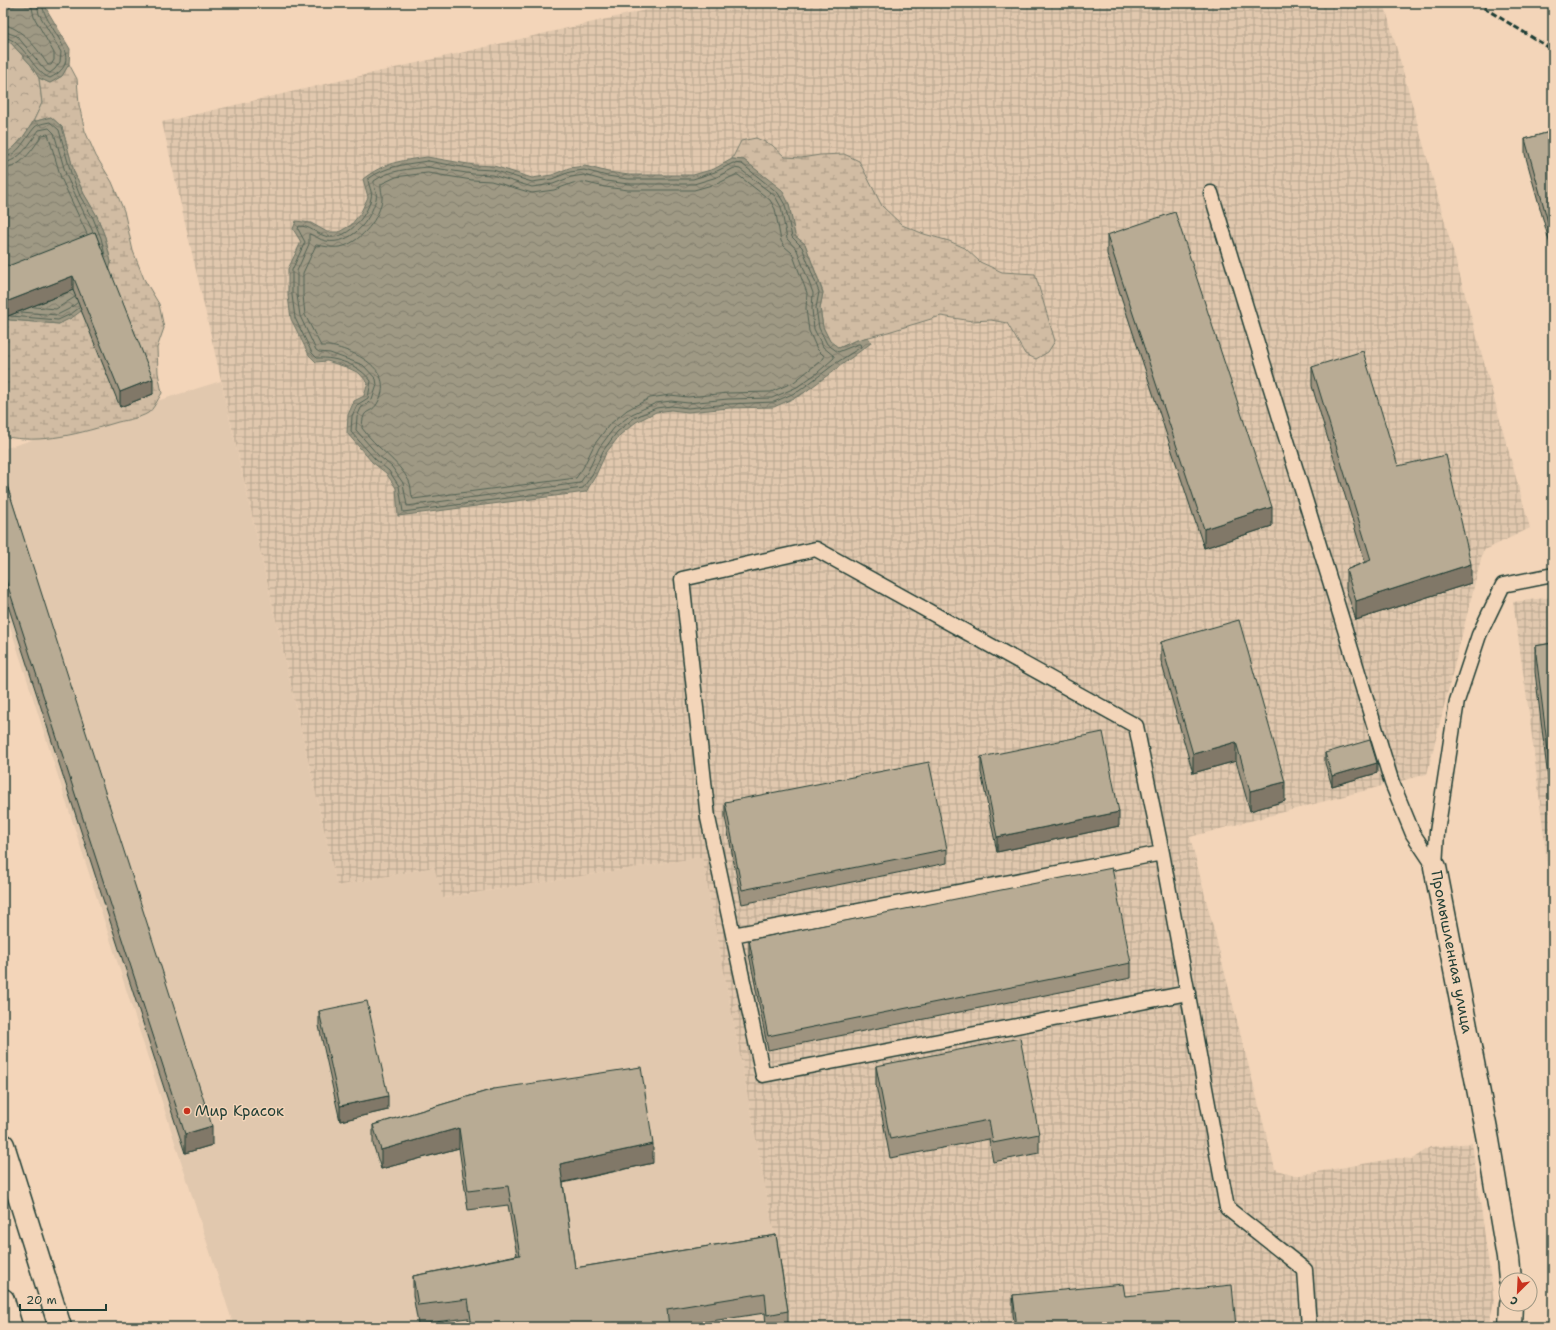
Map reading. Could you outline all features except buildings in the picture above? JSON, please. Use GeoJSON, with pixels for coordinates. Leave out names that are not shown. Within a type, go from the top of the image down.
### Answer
{"type":"FeatureCollection","features":[{"type":"Feature","properties":{"kind":"main road","name":"Промышленная улица"},"geometry":{"type":"LineString","coordinates":[[1435,867],[1488,1140],[1509,1272]]}},
{"type":"Feature","properties":{"kind":"main road"},"geometry":{"type":"LineString","coordinates":[[3,1145],[60,1327]]}},
{"type":"Feature","properties":{"kind":"main road"},"geometry":{"type":"LineString","coordinates":[[3,1300],[11,1327]]}},
{"type":"Feature","properties":{"kind":"main road"},"geometry":{"type":"LineString","coordinates":[[1510,1327],[1511,1312]]}},
{"type":"Feature","properties":{"kind":"lane"},"geometry":{"type":"LineString","coordinates":[[1211,193],[1392,783],[1413,834],[1435,867]]}},
{"type":"Feature","properties":{"kind":"lane"},"geometry":{"type":"LineString","coordinates":[[1188,993],[763,1075],[708,818],[682,579],[816,549],[1136,726],[1162,853],[1188,993],[1227,1208],[1305,1270],[1309,1327]]}},
{"type":"Feature","properties":{"kind":"lane","name":"Промышленная улица"},"geometry":{"type":"LineString","coordinates":[[1435,867],[1437,832],[1457,702],[1479,635],[1503,585],[1553,575]]}},
{"type":"Feature","properties":{"kind":"lane"},"geometry":{"type":"LineString","coordinates":[[733,935],[1162,853]]}},
{"type":"Feature","properties":{"kind":"shaded area"},"geometry":{"type":"Polygon","coordinates":[[[676,3],[1384,3],[1530,528],[1483,551],[1427,774],[1190,837],[1275,1169],[1294,1176],[1397,1158],[1412,1159],[1430,1147],[1472,1143],[1494,1302],[1488,1327],[792,1327],[702,857],[443,898],[434,867],[337,886],[162,122],[676,3]]]}},
{"type":"Feature","properties":{"kind":"shaded area"},"geometry":{"type":"Polygon","coordinates":[[[221,381],[337,886],[434,867],[444,898],[702,857],[792,1327],[234,1327],[3,604],[3,449],[221,381]]]}},
{"type":"Feature","properties":{"kind":"shaded area"},"geometry":{"type":"Polygon","coordinates":[[[1553,597],[1553,911],[1530,720],[1513,602],[1553,597]]]}},
{"type":"Feature","properties":{"kind":"green space"},"geometry":{"type":"Polygon","coordinates":[[[3,40],[11,43],[31,65],[39,78],[42,103],[24,136],[10,152],[3,154],[3,40]]]}},
{"type":"Feature","properties":{"kind":"green space"},"geometry":{"type":"Polygon","coordinates":[[[69,64],[77,79],[79,105],[85,131],[96,156],[112,182],[124,211],[133,251],[144,279],[159,304],[164,328],[157,348],[158,373],[162,393],[150,412],[137,418],[75,434],[61,436],[32,439],[3,436],[3,318],[10,320],[59,324],[111,262],[105,237],[97,216],[84,194],[74,172],[62,127],[51,117],[33,122],[42,103],[39,78],[50,83],[62,76],[69,64]]]}},
{"type":"Feature","properties":{"kind":"green space"},"geometry":{"type":"Polygon","coordinates":[[[756,138],[772,145],[785,157],[801,158],[820,155],[844,154],[859,161],[882,206],[902,225],[965,248],[980,262],[1002,272],[1035,274],[1055,341],[1048,352],[1036,359],[1025,354],[1007,323],[991,320],[972,321],[941,316],[854,341],[839,348],[830,342],[823,327],[820,308],[823,292],[805,244],[795,236],[789,204],[761,174],[744,160],[732,159],[741,141],[756,138]]]}},
{"type":"Feature","properties":{"kind":"water"},"geometry":{"type":"Polygon","coordinates":[[[3,3],[45,3],[47,10],[70,49],[69,64],[62,76],[50,83],[39,78],[31,65],[11,43],[3,40],[3,3]]]}},
{"type":"Feature","properties":{"kind":"water"},"geometry":{"type":"Polygon","coordinates":[[[51,117],[62,127],[74,172],[84,194],[97,216],[105,237],[111,262],[106,286],[92,303],[73,317],[59,324],[10,320],[3,318],[3,154],[17,145],[33,122],[51,117]]]}},
{"type":"Feature","properties":{"kind":"water"},"geometry":{"type":"Polygon","coordinates":[[[427,157],[474,165],[494,166],[532,178],[552,175],[569,168],[585,166],[608,172],[629,175],[693,175],[714,169],[732,159],[744,160],[782,190],[789,204],[795,236],[805,244],[823,293],[820,308],[823,327],[830,341],[839,348],[854,341],[868,337],[871,343],[801,395],[774,407],[729,408],[688,412],[671,410],[656,412],[636,422],[620,435],[606,453],[586,492],[398,516],[396,488],[386,473],[372,462],[347,433],[348,415],[354,401],[364,396],[368,383],[359,373],[327,361],[316,362],[309,355],[291,319],[288,296],[288,269],[301,242],[293,229],[296,221],[311,223],[327,232],[339,232],[351,225],[360,214],[368,197],[363,179],[378,169],[393,163],[427,157]]]}},
{"type":"Feature","properties":{"kind":"railway"},"geometry":{"type":"LineString","coordinates":[[1476,3],[1553,50]]}},
{"type":"Feature","properties":{"kind":"place","name":"Мир Красок"},"geometry":{"type":"Point","coordinates":[187,1111]}}]}
